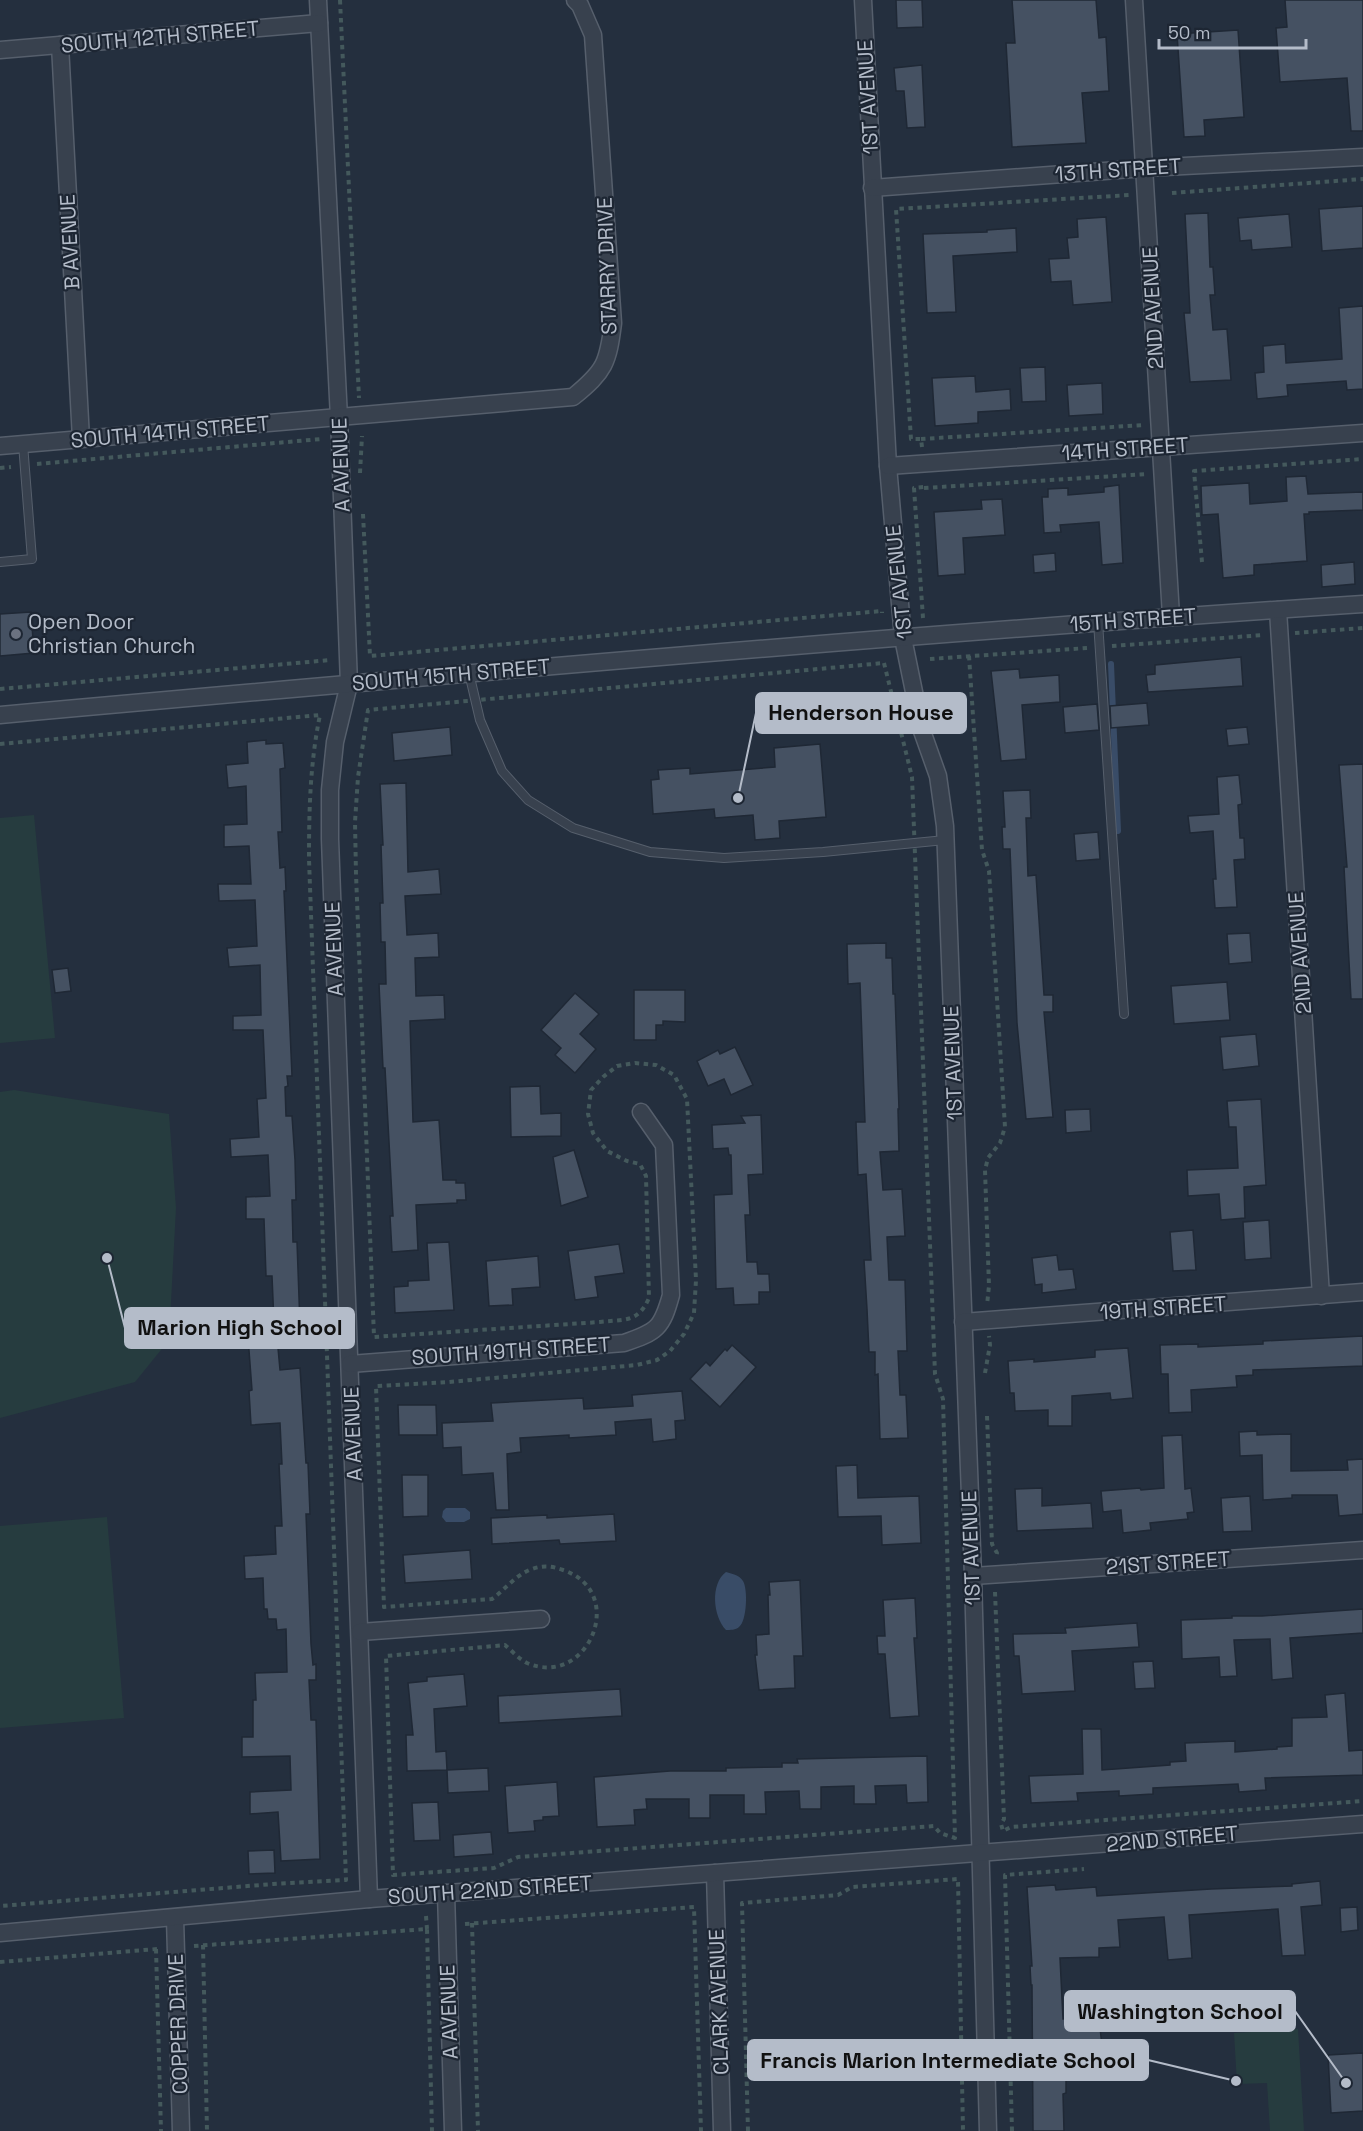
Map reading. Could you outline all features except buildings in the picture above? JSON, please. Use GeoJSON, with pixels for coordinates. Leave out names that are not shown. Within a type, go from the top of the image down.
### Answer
{"type":"FeatureCollection","features":[{"type":"Feature","properties":{"kind":"street","name":"A AVENUE"},"geometry":{"type":"LineString","coordinates":[[318,0],[339,417],[349,684],[335,742],[330,790],[330,819],[369,1899]]}},
{"type":"Feature","properties":{"kind":"street","name":"STARRY DRIVE"},"geometry":{"type":"LineString","coordinates":[[339,417],[573,397],[595,379],[609,355],[613,323],[593,35],[580,5],[575,0]]}},
{"type":"Feature","properties":{"kind":"street","name":"1ST AVENUE"},"geometry":{"type":"LineString","coordinates":[[863,0],[888,466],[903,638],[922,731],[938,776],[945,840],[973,1576],[988,2131]]}},
{"type":"Feature","properties":{"kind":"street","name":"2ND AVENUE"},"geometry":{"type":"LineString","coordinates":[[1134,0],[1171,616]]}},
{"type":"Feature","properties":{"kind":"street","name":"SOUTH 12TH STREET"},"geometry":{"type":"LineString","coordinates":[[0,50],[320,23]]}},
{"type":"Feature","properties":{"kind":"street","name":"B AVENUE"},"geometry":{"type":"LineString","coordinates":[[60,45],[81,439]]}},
{"type":"Feature","properties":{"kind":"street","name":"13TH STREET"},"geometry":{"type":"LineString","coordinates":[[872,188],[1145,168],[1363,157]]}},
{"type":"Feature","properties":{"kind":"street","name":"SOUTH 14TH STREET"},"geometry":{"type":"LineString","coordinates":[[0,446],[339,417]]}},
{"type":"Feature","properties":{"kind":"street","name":"14TH STREET"},"geometry":{"type":"LineString","coordinates":[[888,466],[1363,433]]}},
{"type":"Feature","properties":{"kind":"street","name":"15TH STREET"},"geometry":{"type":"LineString","coordinates":[[903,638],[1171,616],[1363,604]]}},
{"type":"Feature","properties":{"kind":"street","name":"2ND AVENUE"},"geometry":{"type":"LineString","coordinates":[[1278,610],[1321,1296]]}},
{"type":"Feature","properties":{"kind":"street","name":"SOUTH 15TH STREET"},"geometry":{"type":"LineString","coordinates":[[0,715],[470,673],[903,638]]}},
{"type":"Feature","properties":{"kind":"street","name":"SOUTH 19TH STREET"},"geometry":{"type":"LineString","coordinates":[[350,1364],[624,1343],[648,1335],[664,1318],[671,1295],[664,1145],[641,1112]]}},
{"type":"Feature","properties":{"kind":"street","name":"19TH STREET"},"geometry":{"type":"LineString","coordinates":[[963,1322],[1363,1292]]}},
{"type":"Feature","properties":{"kind":"street","name":"21ST STREET"},"geometry":{"type":"LineString","coordinates":[[973,1576],[1363,1550]]}},
{"type":"Feature","properties":{"kind":"street"},"geometry":{"type":"LineString","coordinates":[[360,1632],[541,1619]]}},
{"type":"Feature","properties":{"kind":"street","name":"22ND STREET"},"geometry":{"type":"LineString","coordinates":[[981,1854],[1363,1824]]}},
{"type":"Feature","properties":{"kind":"street","name":"SOUTH 22ND STREET"},"geometry":{"type":"LineString","coordinates":[[0,1933],[369,1899],[981,1854]]}},
{"type":"Feature","properties":{"kind":"street","name":"CLARK AVENUE"},"geometry":{"type":"LineString","coordinates":[[715,1873],[722,2131]]}},
{"type":"Feature","properties":{"kind":"street","name":"A AVENUE"},"geometry":{"type":"LineString","coordinates":[[446,1893],[453,2131]]}},
{"type":"Feature","properties":{"kind":"street","name":"COPPER DRIVE"},"geometry":{"type":"LineString","coordinates":[[175,1918],[181,2131]]}},
{"type":"Feature","properties":{"kind":"lane"},"geometry":{"type":"LineString","coordinates":[[0,562],[32,559],[23,444]]}},
{"type":"Feature","properties":{"kind":"lane"},"geometry":{"type":"LineString","coordinates":[[1098,622],[1124,1014]]}},
{"type":"Feature","properties":{"kind":"lane"},"geometry":{"type":"LineString","coordinates":[[470,673],[480,720],[502,771],[528,800],[573,828],[650,852],[724,858],[824,852],[945,840]]}},
{"type":"Feature","properties":{"kind":"path"},"geometry":{"type":"LineString","coordinates":[[340,0],[359,399]]}},
{"type":"Feature","properties":{"kind":"path"},"geometry":{"type":"LineString","coordinates":[[1172,193],[1363,179]]}},
{"type":"Feature","properties":{"kind":"path"},"geometry":{"type":"LineString","coordinates":[[1130,195],[896,209],[911,439],[1145,424]]}},
{"type":"Feature","properties":{"kind":"path"},"geometry":{"type":"LineString","coordinates":[[361,484],[362,436]]}},
{"type":"Feature","properties":{"kind":"path"},"geometry":{"type":"LineString","coordinates":[[0,468],[321,439]]}},
{"type":"Feature","properties":{"kind":"path"},"geometry":{"type":"LineString","coordinates":[[921,439],[922,451]]}},
{"type":"Feature","properties":{"kind":"path"},"geometry":{"type":"LineString","coordinates":[[1202,562],[1194,471],[1363,459]]}},
{"type":"Feature","properties":{"kind":"path"},"geometry":{"type":"LineString","coordinates":[[923,618],[914,488],[1149,474]]}},
{"type":"Feature","properties":{"kind":"path"},"geometry":{"type":"LineString","coordinates":[[923,477],[924,488]]}},
{"type":"Feature","properties":{"kind":"path"},"geometry":{"type":"LineString","coordinates":[[362,507],[370,656],[882,611],[880,622]]}},
{"type":"Feature","properties":{"kind":"path"},"geometry":{"type":"LineString","coordinates":[[930,659],[1363,628]]}},
{"type":"Feature","properties":{"kind":"path"},"geometry":{"type":"LineString","coordinates":[[969,656],[982,850],[989,871],[1005,1127],[1000,1143],[988,1158],[985,1170],[990,1345],[985,1370],[986,1382]]}},
{"type":"Feature","properties":{"kind":"path"},"geometry":{"type":"LineString","coordinates":[[0,689],[332,660]]}},
{"type":"Feature","properties":{"kind":"path"},"geometry":{"type":"LineString","coordinates":[[884,663],[912,777],[915,843],[935,1374],[943,1399],[955,1838],[940,1833],[934,1826],[518,1857],[494,1868],[393,1875],[386,1656],[505,1646],[525,1662],[543,1667],[560,1665],[579,1656],[591,1642],[598,1618],[594,1598],[584,1581],[569,1572],[550,1566],[534,1568],[517,1576],[505,1590],[492,1599],[384,1607],[376,1386],[449,1382],[637,1365],[657,1360],[670,1351],[684,1334],[694,1313],[696,1280],[687,1099],[674,1075],[657,1065],[635,1063],[617,1066],[591,1090],[588,1114],[593,1132],[608,1151],[627,1161],[640,1164],[646,1176],[649,1298],[644,1311],[632,1318],[600,1322],[374,1336],[355,822],[358,777],[368,710],[884,663]]}},
{"type":"Feature","properties":{"kind":"path"},"geometry":{"type":"LineString","coordinates":[[0,744],[320,715],[310,786],[309,859],[346,1880],[0,1906]]}},
{"type":"Feature","properties":{"kind":"path"},"geometry":{"type":"LineString","coordinates":[[987,1405],[992,1544],[997,1553],[995,1574],[1003,1831],[1011,1827],[1363,1801]]}},
{"type":"Feature","properties":{"kind":"path"},"geometry":{"type":"LineString","coordinates":[[1012,2131],[1005,1875],[1084,1869]]}},
{"type":"Feature","properties":{"kind":"path"},"geometry":{"type":"LineString","coordinates":[[747,2131],[742,1903],[838,1895],[852,1887],[958,1879],[963,2131]]}},
{"type":"Feature","properties":{"kind":"path"},"geometry":{"type":"LineString","coordinates":[[465,1924],[694,1907],[700,2131]]}},
{"type":"Feature","properties":{"kind":"path"},"geometry":{"type":"LineString","coordinates":[[472,1923],[478,2131]]}},
{"type":"Feature","properties":{"kind":"path"},"geometry":{"type":"LineString","coordinates":[[194,1946],[427,1929],[432,2131]]}},
{"type":"Feature","properties":{"kind":"path"},"geometry":{"type":"LineString","coordinates":[[202,1945],[207,2131]]}},
{"type":"Feature","properties":{"kind":"path"},"geometry":{"type":"LineString","coordinates":[[156,1949],[161,2131]]}},
{"type":"Feature","properties":{"kind":"path"},"geometry":{"type":"LineString","coordinates":[[0,1962],[164,1949]]}},
{"type":"Feature","properties":{"kind":"green space"},"geometry":{"type":"Polygon","coordinates":[[[34,815],[55,1038],[0,1043],[0,818],[34,815]]]}},
{"type":"Feature","properties":{"kind":"green space"},"geometry":{"type":"Polygon","coordinates":[[[14,1090],[169,1114],[176,1208],[169,1340],[135,1382],[0,1418],[0,1092],[14,1090]]]}},
{"type":"Feature","properties":{"kind":"green space"},"geometry":{"type":"Polygon","coordinates":[[[107,1517],[124,1718],[0,1728],[0,1526],[107,1517]]]}},
{"type":"Feature","properties":{"kind":"green space"},"geometry":{"type":"Polygon","coordinates":[[[1298,2029],[1304,2131],[1270,2131],[1267,2083],[1237,2084],[1234,2033],[1298,2029]]]}},
{"type":"Feature","properties":{"kind":"water"},"geometry":{"type":"Polygon","coordinates":[[[446,1508],[465,1508],[470,1512],[470,1519],[464,1522],[446,1522],[442,1517],[446,1508]]]}},
{"type":"Feature","properties":{"kind":"water"},"geometry":{"type":"Polygon","coordinates":[[[726,1572],[741,1579],[746,1591],[742,1624],[731,1630],[726,1630],[718,1617],[715,1600],[717,1584],[726,1572]]]}},
{"type":"Feature","properties":{"kind":"waterway"},"geometry":{"type":"LineString","coordinates":[[1111,664],[1118,831]]}},
{"type":"Feature","properties":{"kind":"place","name":"Open Door Christian Church"},"geometry":{"type":"Point","coordinates":[16,634]}},
{"type":"Feature","properties":{"kind":"place","name":"Henderson House"},"geometry":{"type":"Point","coordinates":[738,798]}},
{"type":"Feature","properties":{"kind":"place","name":"Marion High School"},"geometry":{"type":"Point","coordinates":[107,1258]}},
{"type":"Feature","properties":{"kind":"place","name":"Francis Marion Intermediate School"},"geometry":{"type":"Point","coordinates":[1236,2081]}},
{"type":"Feature","properties":{"kind":"place","name":"Washington School"},"geometry":{"type":"Point","coordinates":[1346,2083]}}]}
